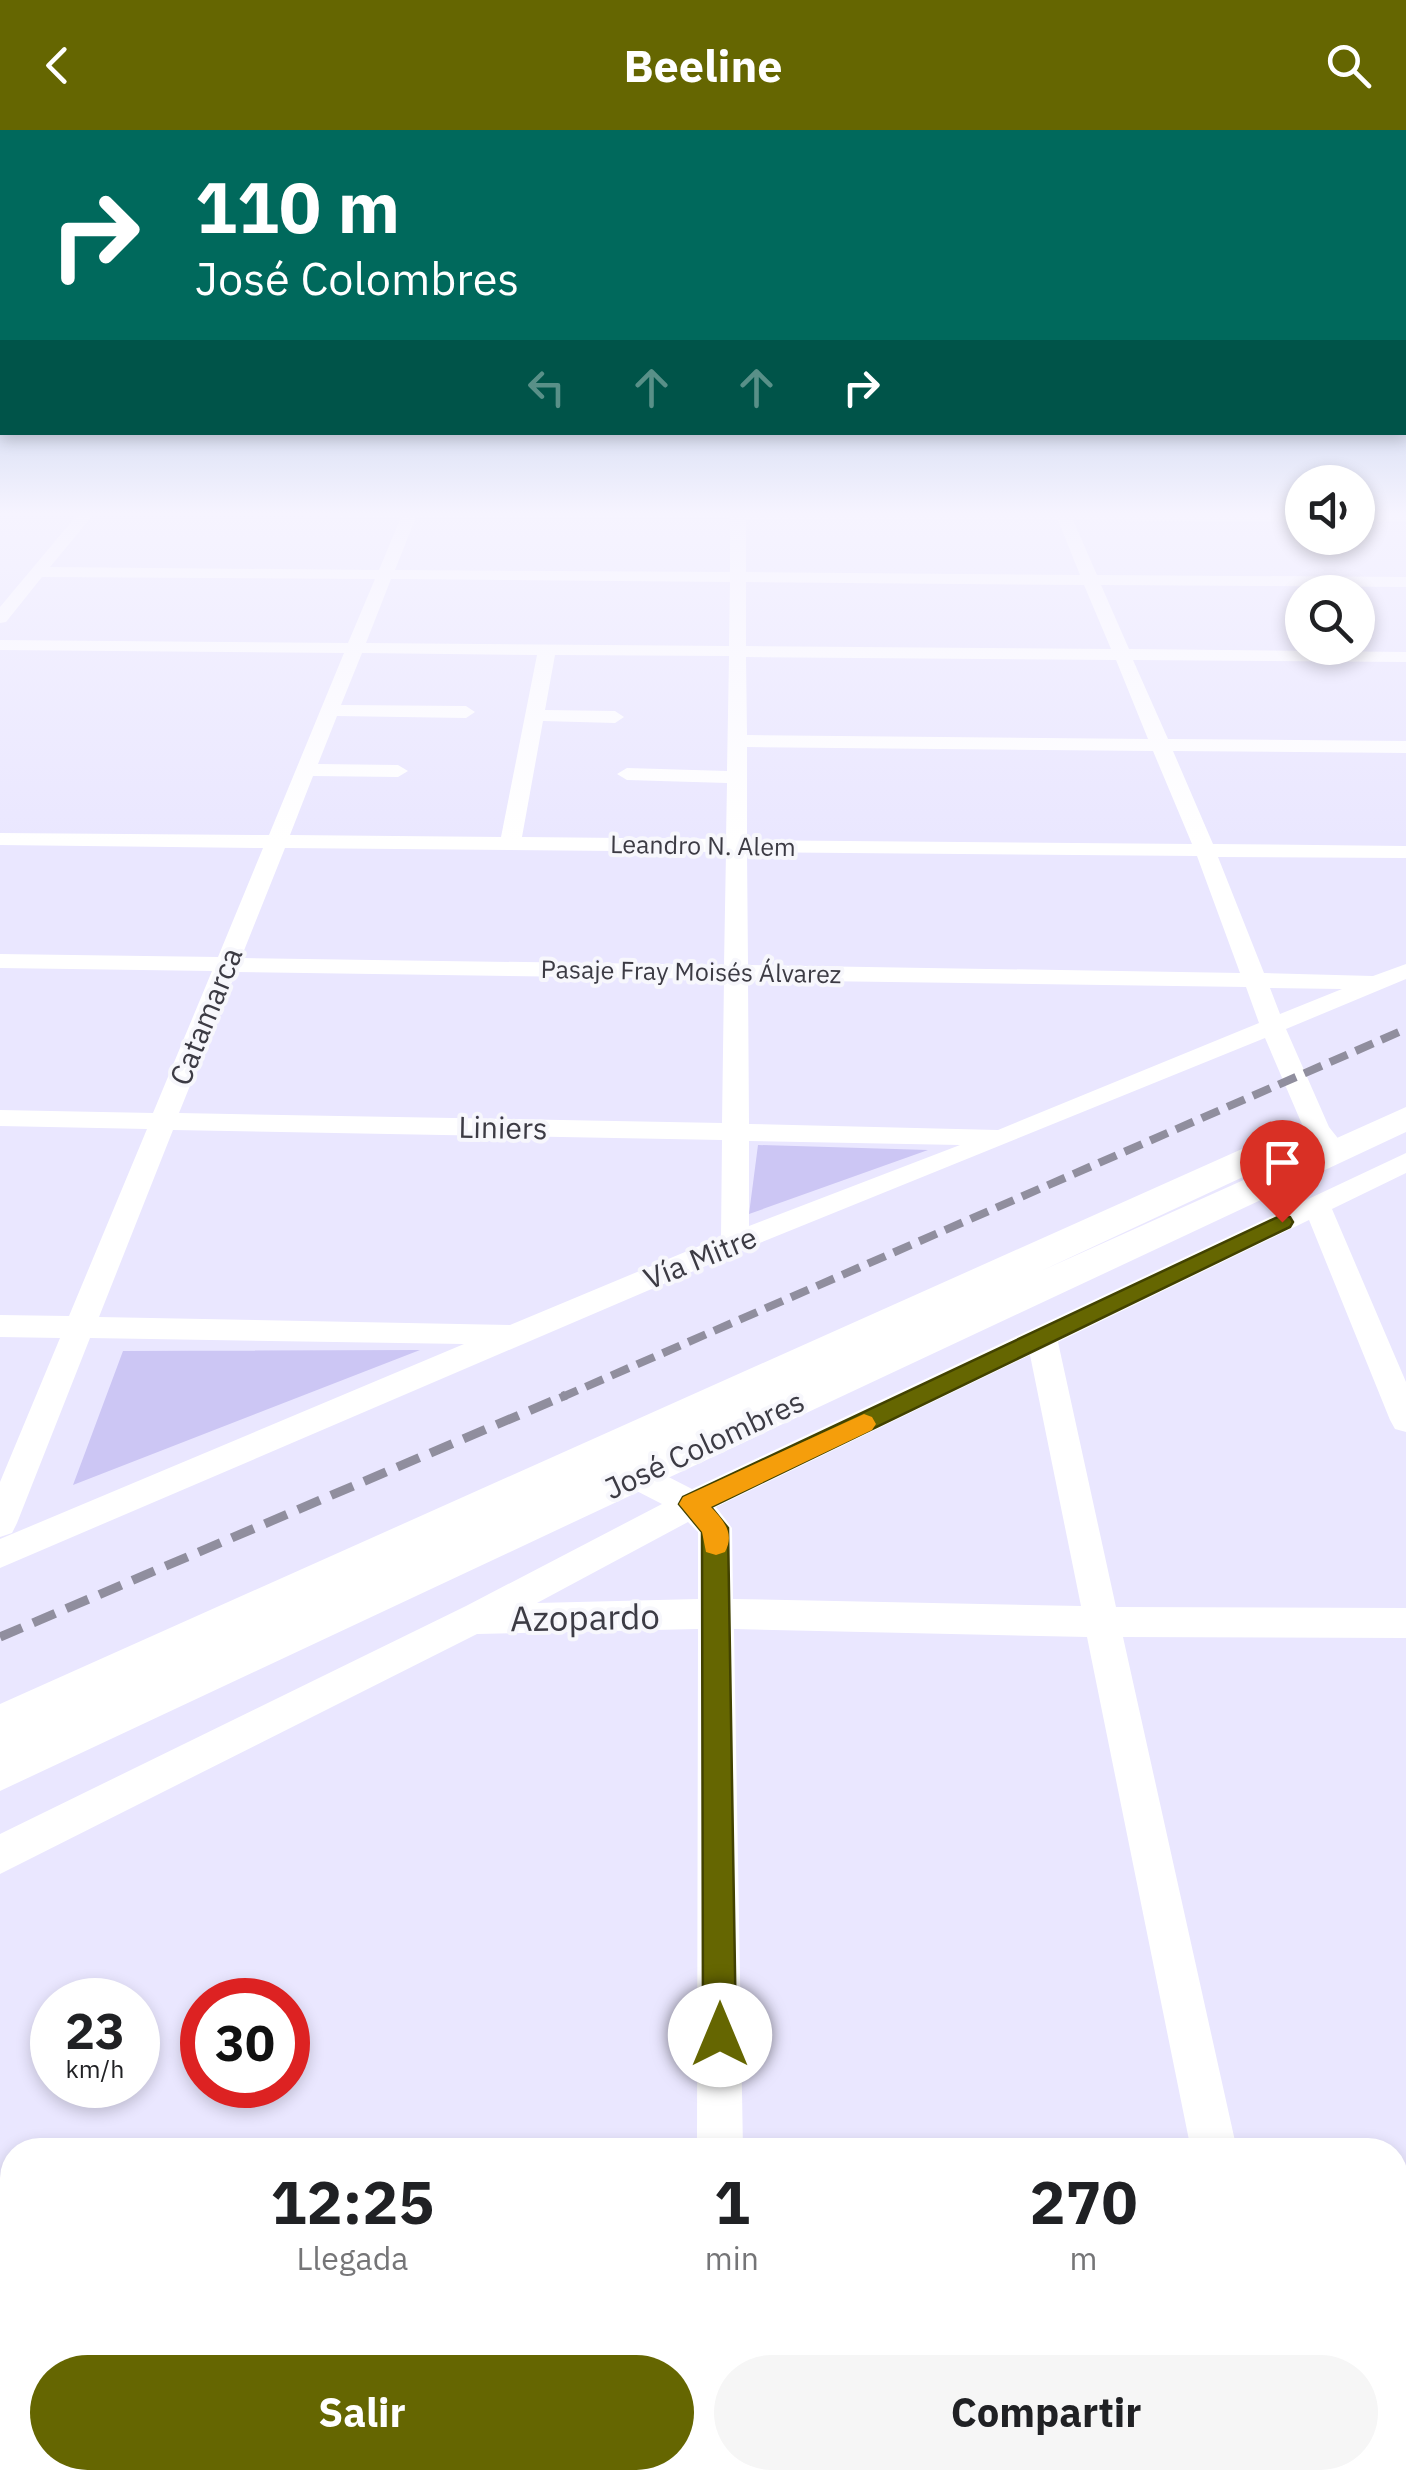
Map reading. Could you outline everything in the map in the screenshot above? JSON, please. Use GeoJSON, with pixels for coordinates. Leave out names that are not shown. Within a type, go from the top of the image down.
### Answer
{"type":"FeatureCollection","features":[{"type":"Feature","properties":{"kind":"main road","name":"José Colombres"},"geometry":{"type":"LineString","coordinates":[[0,1768],[626,1462],[1326,1140],[1406,1089]]}},
{"type":"Feature","properties":{"kind":"main road","name":"José Colombres"},"geometry":{"type":"LineString","coordinates":[[1326,1140],[1406,1118]]}},
{"type":"Feature","properties":{"kind":"main road","name":"José Colombres"},"geometry":{"type":"LineString","coordinates":[[0,1728],[626,1462]]}},
{"type":"Feature","properties":{"kind":"street","name":"Catamarca"},"geometry":{"type":"LineString","coordinates":[[0,1524],[365,620]]}},
{"type":"Feature","properties":{"kind":"street"},"geometry":{"type":"LineString","coordinates":[[735,1242],[739,620]]}},
{"type":"Feature","properties":{"kind":"street"},"geometry":{"type":"LineString","coordinates":[[1108,620],[1205,850],[1272,1025],[1326,1140]]}},
{"type":"Feature","properties":{"kind":"street"},"geometry":{"type":"LineString","coordinates":[[0,645],[1406,657]]}},
{"type":"Feature","properties":{"kind":"street"},"geometry":{"type":"LineString","coordinates":[[510,843],[547,650]]}},
{"type":"Feature","properties":{"kind":"street"},"geometry":{"type":"LineString","coordinates":[[330,710],[466,712]]}},
{"type":"Feature","properties":{"kind":"street"},"geometry":{"type":"LineString","coordinates":[[534,714],[615,717]]}},
{"type":"Feature","properties":{"kind":"street"},"geometry":{"type":"LineString","coordinates":[[740,741],[1406,747]]}},
{"type":"Feature","properties":{"kind":"street"},"geometry":{"type":"LineString","coordinates":[[305,770],[398,771]]}},
{"type":"Feature","properties":{"kind":"street"},"geometry":{"type":"LineString","coordinates":[[627,774],[738,777]]}},
{"type":"Feature","properties":{"kind":"street","name":"Leandro N. Alem"},"geometry":{"type":"LineString","coordinates":[[0,839],[1406,852]]}},
{"type":"Feature","properties":{"kind":"street","name":"Pasaje Fray Moisés Álvarez"},"geometry":{"type":"LineString","coordinates":[[0,960],[1254,979],[1394,977]]}},
{"type":"Feature","properties":{"kind":"street","name":"Vía Mitre"},"geometry":{"type":"LineString","coordinates":[[0,1554],[512,1334],[1394,977]]}},
{"type":"Feature","properties":{"kind":"street","name":"Liniers"},"geometry":{"type":"LineString","coordinates":[[0,1118],[1006,1137]]}},
{"type":"Feature","properties":{"kind":"street","name":"José Colombres"},"geometry":{"type":"LineString","coordinates":[[473,1619],[692,1504],[1042,1340],[1406,1162]]}},
{"type":"Feature","properties":{"kind":"street"},"geometry":{"type":"LineString","coordinates":[[1317,1206],[1406,1420]]}},
{"type":"Feature","properties":{"kind":"street"},"geometry":{"type":"LineString","coordinates":[[0,1326],[512,1334]]}},
{"type":"Feature","properties":{"kind":"street"},"geometry":{"type":"LineString","coordinates":[[1042,1340],[1212,2138]]}},
{"type":"Feature","properties":{"kind":"street"},"geometry":{"type":"LineString","coordinates":[[626,1462],[692,1504],[715,1528],[720,2138]]}},
{"type":"Feature","properties":{"kind":"street","name":"Azopardo"},"geometry":{"type":"LineString","coordinates":[[0,1855],[473,1619],[717,1614],[1104,1622],[1406,1622]]}},
{"type":"Feature","properties":{"kind":"shaded area"},"geometry":{"type":"Polygon","coordinates":[[[758,1145],[928,1150],[749,1214],[758,1145]]]}},
{"type":"Feature","properties":{"kind":"shaded area"},"geometry":{"type":"Polygon","coordinates":[[[420,1350],[73,1485],[123,1351],[420,1350]]]}},
{"type":"Feature","properties":{"kind":"railway"},"geometry":{"type":"LineString","coordinates":[[560,1398],[1406,1029]]}},
{"type":"Feature","properties":{"kind":"railway"},"geometry":{"type":"LineString","coordinates":[[0,1637],[566,1395]]}},
{"type":"Feature","properties":{"kind":"slow traffic"},"geometry":{"type":"LineString","coordinates":[[716,1545],[715,1528],[692,1504],[864,1424]]}},
{"type":"Feature","properties":{"kind":"route"},"geometry":{"type":"LineString","coordinates":[[720,2035],[715,1528],[692,1504],[1282,1222]]}}]}
